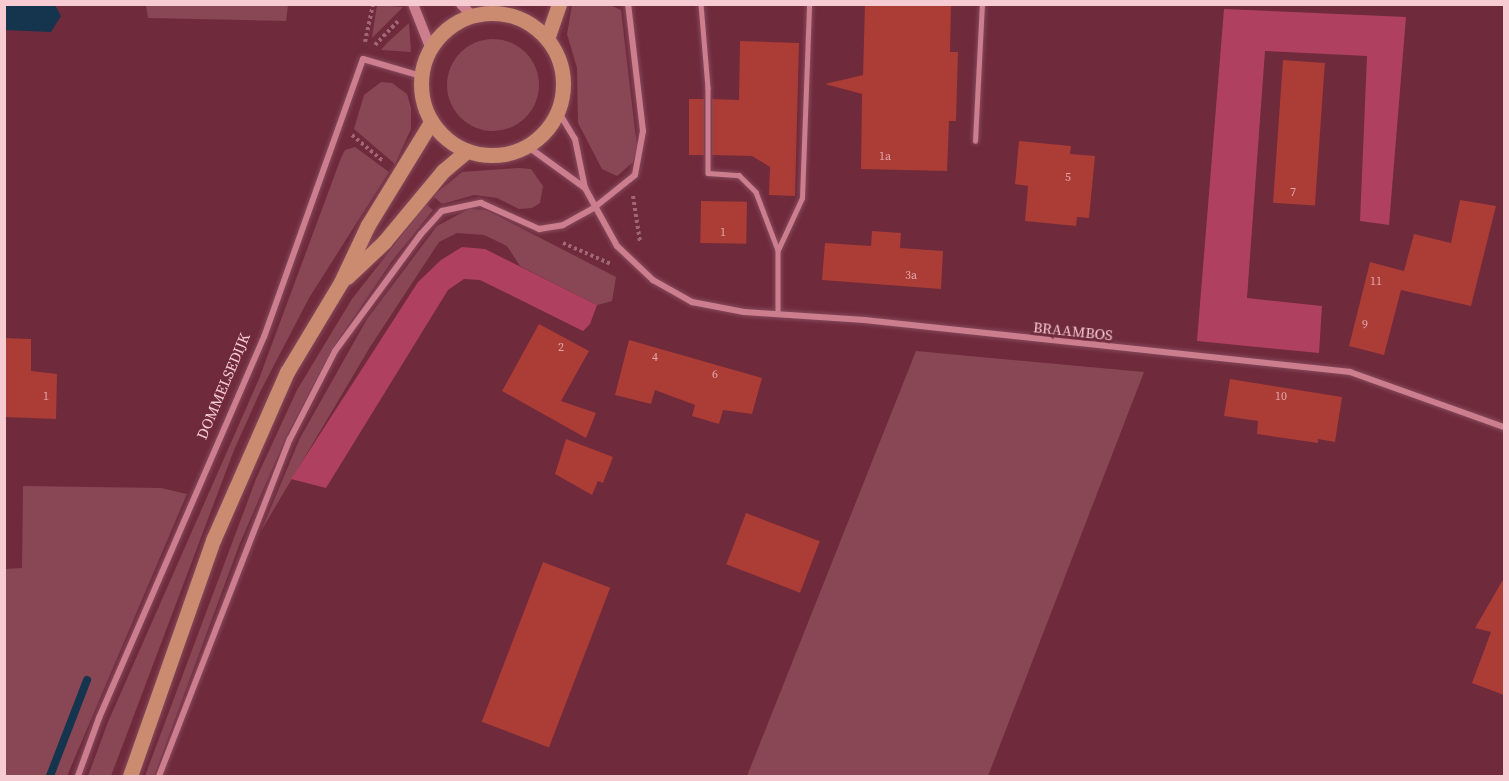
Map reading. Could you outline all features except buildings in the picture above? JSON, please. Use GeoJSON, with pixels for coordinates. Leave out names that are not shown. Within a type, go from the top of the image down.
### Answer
{"type":"FeatureCollection","features":[{"type":"Feature","properties":{"kind":"main road"},"geometry":{"type":"LineString","coordinates":[[547,39],[559,4]]}},
{"type":"Feature","properties":{"kind":"main road"},"geometry":{"type":"LineString","coordinates":[[509,9],[547,39],[562,73],[558,111],[547,130],[527,146],[507,154],[467,151],[446,140],[430,122],[424,107],[421,76],[430,47],[467,10],[509,9]]}},
{"type":"Feature","properties":{"kind":"main road"},"geometry":{"type":"LineString","coordinates":[[130,777],[218,529],[287,372],[341,282],[368,225],[430,122]]}},
{"type":"Feature","properties":{"kind":"main road"},"geometry":{"type":"LineString","coordinates":[[341,282],[384,242],[443,171],[467,151]]}},
{"type":"Feature","properties":{"kind":"street"},"geometry":{"type":"LineString","coordinates":[[159,777],[290,439],[335,351],[366,306],[441,211],[481,203],[539,229],[563,225],[594,207],[630,181],[639,166],[643,131],[628,4]]}},
{"type":"Feature","properties":{"kind":"street"},"geometry":{"type":"LineString","coordinates":[[413,5],[430,47]]}},
{"type":"Feature","properties":{"kind":"street"},"geometry":{"type":"LineString","coordinates":[[363,59],[421,76]]}},
{"type":"Feature","properties":{"kind":"street","name":"DOMMELSEDIJK"},"geometry":{"type":"LineString","coordinates":[[78,777],[99,717],[264,337],[363,59]]}},
{"type":"Feature","properties":{"kind":"street","name":"BRAAMBOS"},"geometry":{"type":"LineString","coordinates":[[558,111],[575,139],[585,188],[617,246],[640,271],[692,302],[778,314],[1350,372],[1504,427]]}},
{"type":"Feature","properties":{"kind":"street","name":"BRAAMBOS"},"geometry":{"type":"LineString","coordinates":[[527,146],[585,188]]}},
{"type":"Feature","properties":{"kind":"lane"},"geometry":{"type":"LineString","coordinates":[[701,4],[708,88],[708,173],[739,175],[756,192],[778,250],[778,314]]}},
{"type":"Feature","properties":{"kind":"lane"},"geometry":{"type":"LineString","coordinates":[[778,250],[802,198],[809,4]]}},
{"type":"Feature","properties":{"kind":"lane"},"geometry":{"type":"LineString","coordinates":[[975,141],[982,4]]}},
{"type":"Feature","properties":{"kind":"path"},"geometry":{"type":"LineString","coordinates":[[363,59],[373,4]]}},
{"type":"Feature","properties":{"kind":"path"},"geometry":{"type":"LineString","coordinates":[[363,59],[413,5]]}},
{"type":"Feature","properties":{"kind":"path"},"geometry":{"type":"LineString","coordinates":[[539,229],[598,262],[640,271],[630,181]]}},
{"type":"Feature","properties":{"kind":"shaded area"},"geometry":{"type":"Polygon","coordinates":[[[146,4],[288,5],[286,21],[148,18],[146,4]]]}},
{"type":"Feature","properties":{"kind":"shaded area"},"geometry":{"type":"Polygon","coordinates":[[[377,5],[403,7],[372,38],[374,24],[377,5]]]}},
{"type":"Feature","properties":{"kind":"shaded area"},"geometry":{"type":"Polygon","coordinates":[[[572,5],[610,5],[621,10],[637,147],[633,162],[617,176],[602,169],[578,123],[577,68],[567,34],[572,5]]]}},
{"type":"Feature","properties":{"kind":"shaded area"},"geometry":{"type":"Polygon","coordinates":[[[1224,9],[1406,17],[1389,225],[1360,221],[1367,56],[1265,51],[1247,298],[1322,306],[1319,353],[1197,341],[1224,9]]]}},
{"type":"Feature","properties":{"kind":"shaded area"},"geometry":{"type":"Polygon","coordinates":[[[409,23],[411,52],[381,50],[387,43],[409,23]]]}},
{"type":"Feature","properties":{"kind":"shaded area"},"geometry":{"type":"Polygon","coordinates":[[[493,39],[511,43],[525,53],[535,67],[539,85],[535,103],[525,117],[511,127],[493,131],[475,127],[461,117],[451,103],[447,85],[451,67],[461,53],[475,43],[493,39]]]}},
{"type":"Feature","properties":{"kind":"shaded area"},"geometry":{"type":"Polygon","coordinates":[[[381,82],[392,83],[407,94],[411,108],[411,129],[395,164],[354,129],[364,95],[381,82]]]}},
{"type":"Feature","properties":{"kind":"shaded area"},"geometry":{"type":"Polygon","coordinates":[[[355,147],[389,172],[309,298],[260,392],[234,450],[111,776],[88,776],[108,722],[259,379],[341,158],[345,150],[355,147]]]}},
{"type":"Feature","properties":{"kind":"shaded area"},"geometry":{"type":"Polygon","coordinates":[[[531,169],[543,186],[540,203],[532,208],[519,209],[497,198],[474,195],[442,204],[433,196],[462,172],[531,169]]]}},
{"type":"Feature","properties":{"kind":"shaded area"},"geometry":{"type":"Polygon","coordinates":[[[426,204],[433,210],[392,261],[332,349],[287,435],[240,543],[154,776],[145,776],[256,479],[297,390],[352,299],[426,204]]]}},
{"type":"Feature","properties":{"kind":"shaded area"},"geometry":{"type":"Polygon","coordinates":[[[469,209],[486,210],[616,277],[612,301],[597,305],[520,266],[507,246],[484,235],[457,233],[439,242],[370,347],[261,531],[300,438],[367,319],[437,226],[469,209]]]}},
{"type":"Feature","properties":{"kind":"shaded area"},"geometry":{"type":"Polygon","coordinates":[[[462,247],[485,249],[597,305],[590,324],[583,331],[480,280],[464,279],[448,290],[326,488],[291,479],[418,282],[441,260],[462,247]]]}},
{"type":"Feature","properties":{"kind":"shaded area"},"geometry":{"type":"Polygon","coordinates":[[[916,351],[1144,372],[988,776],[747,776],[916,351]]]}},
{"type":"Feature","properties":{"kind":"shaded area"},"geometry":{"type":"Polygon","coordinates":[[[23,486],[161,488],[187,494],[67,776],[5,776],[5,569],[22,568],[23,486]]]}},
{"type":"Feature","properties":{"kind":"water"},"geometry":{"type":"Polygon","coordinates":[[[5,4],[55,5],[61,16],[51,32],[5,30],[5,4]]]}},
{"type":"Feature","properties":{"kind":"waterway"},"geometry":{"type":"LineString","coordinates":[[50,776],[87,680]]}}]}
